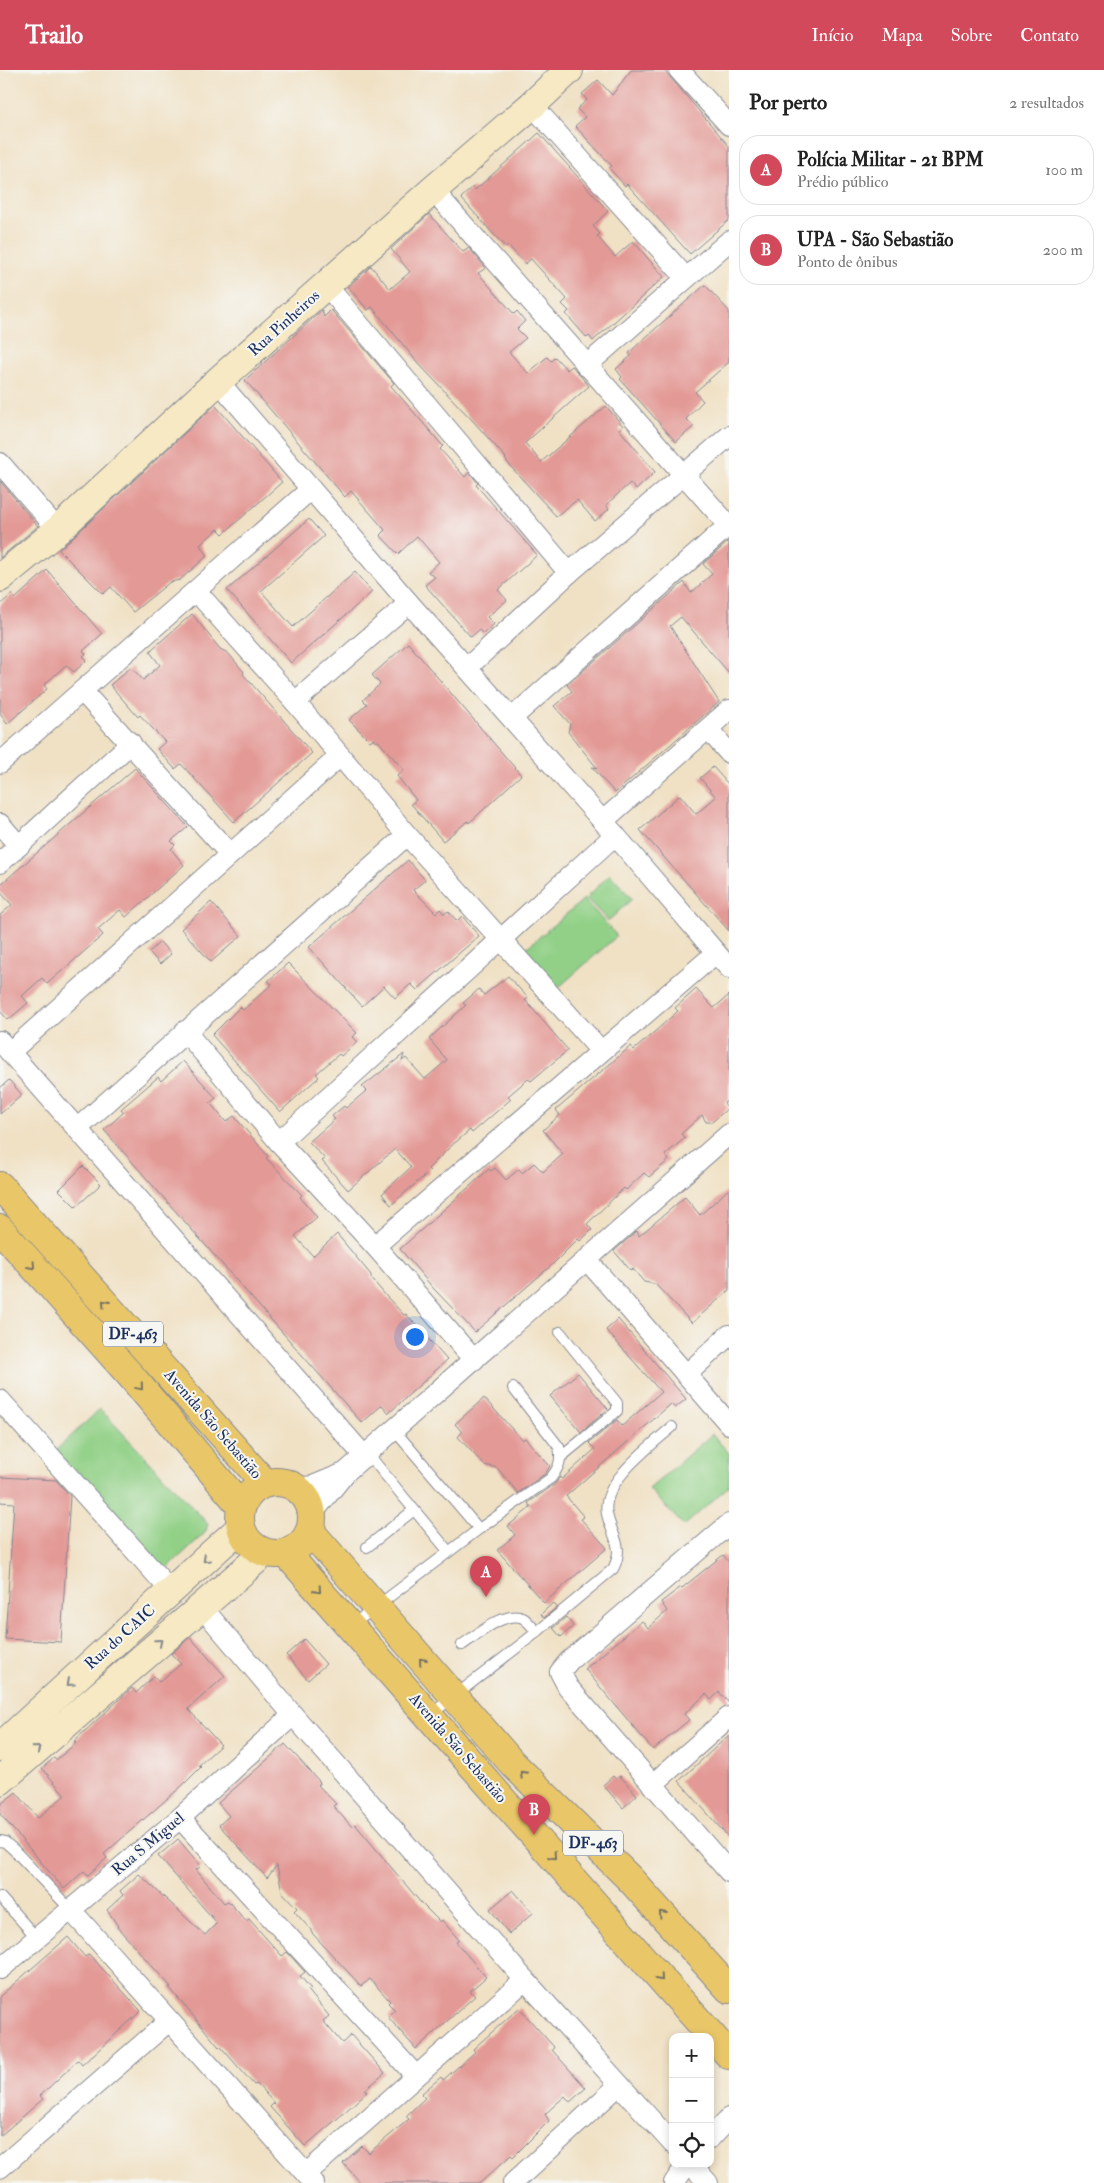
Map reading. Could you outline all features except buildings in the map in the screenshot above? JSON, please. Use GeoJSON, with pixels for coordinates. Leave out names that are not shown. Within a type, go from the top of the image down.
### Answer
{"type":"FeatureCollection","features":[{"type":"Feature","properties":{"kind":"main road","name":"Avenida São Sebastião"},"geometry":{"type":"LineString","coordinates":[[0,1186],[265,1483]]}},
{"type":"Feature","properties":{"kind":"main road","name":"Avenida São Sebastião"},"geometry":{"type":"LineString","coordinates":[[0,1229],[131,1376],[241,1517]]}},
{"type":"Feature","properties":{"kind":"main road"},"geometry":{"type":"LineString","coordinates":[[241,1517],[250,1492],[265,1483],[281,1482],[296,1488]]}},
{"type":"Feature","properties":{"kind":"main road","name":"DF-463"},"geometry":{"type":"LineString","coordinates":[[296,1488],[306,1499],[311,1522]]}},
{"type":"Feature","properties":{"kind":"main road","name":"DF-463"},"geometry":{"type":"LineString","coordinates":[[241,1517],[249,1543],[275,1553]]}},
{"type":"Feature","properties":{"kind":"main road","name":"Avenida São Sebastião"},"geometry":{"type":"LineString","coordinates":[[311,1522],[376,1607],[456,1696],[512,1763],[630,1879],[729,1990]]}},
{"type":"Feature","properties":{"kind":"main road"},"geometry":{"type":"LineString","coordinates":[[275,1553],[300,1545],[311,1522]]}},
{"type":"Feature","properties":{"kind":"main road","name":"Avenida São Sebastião"},"geometry":{"type":"LineString","coordinates":[[275,1553],[351,1627],[729,2055]]}},
{"type":"Feature","properties":{"kind":"main road"},"geometry":{"type":"LineString","coordinates":[[600,1911],[612,1887],[623,1880],[630,1879]]}},
{"type":"Feature","properties":{"kind":"street","name":"Rua Pinheiros"},"geometry":{"type":"LineString","coordinates":[[0,578],[58,530],[218,382],[570,70]]}},
{"type":"Feature","properties":{"kind":"street"},"geometry":{"type":"LineString","coordinates":[[680,70],[729,125]]}},
{"type":"Feature","properties":{"kind":"street"},"geometry":{"type":"LineString","coordinates":[[532,105],[686,278]]}},
{"type":"Feature","properties":{"kind":"street"},"geometry":{"type":"LineString","coordinates":[[433,190],[586,366],[729,526],[512,718]]}},
{"type":"Feature","properties":{"kind":"street"},"geometry":{"type":"LineString","coordinates":[[586,366],[729,241]]}},
{"type":"Feature","properties":{"kind":"street"},"geometry":{"type":"LineString","coordinates":[[326,285],[569,573]]}},
{"type":"Feature","properties":{"kind":"street"},"geometry":{"type":"LineString","coordinates":[[218,382],[409,604],[468,667],[729,968]]}},
{"type":"Feature","properties":{"kind":"street"},"geometry":{"type":"LineString","coordinates":[[468,667],[569,573],[729,436]]}},
{"type":"Feature","properties":{"kind":"street"},"geometry":{"type":"LineString","coordinates":[[0,462],[58,530]]}},
{"type":"Feature","properties":{"kind":"street"},"geometry":{"type":"LineString","coordinates":[[0,763],[83,692],[311,489]]}},
{"type":"Feature","properties":{"kind":"street"},"geometry":{"type":"LineString","coordinates":[[196,591],[295,702],[407,835],[600,1051]]}},
{"type":"Feature","properties":{"kind":"street"},"geometry":{"type":"LineString","coordinates":[[295,702],[409,604]]}},
{"type":"Feature","properties":{"kind":"street"},"geometry":{"type":"LineString","coordinates":[[83,692],[230,854]]}},
{"type":"Feature","properties":{"kind":"street"},"geometry":{"type":"LineString","coordinates":[[278,1142],[501,940],[609,828],[729,710]]}},
{"type":"Feature","properties":{"kind":"street"},"geometry":{"type":"LineString","coordinates":[[708,729],[729,753]]}},
{"type":"Feature","properties":{"kind":"street"},"geometry":{"type":"LineString","coordinates":[[0,863],[131,743]]}},
{"type":"Feature","properties":{"kind":"street"},"geometry":{"type":"LineString","coordinates":[[340,756],[230,854],[5,1046],[366,1455]]}},
{"type":"Feature","properties":{"kind":"street"},"geometry":{"type":"LineString","coordinates":[[0,824],[19,846]]}},
{"type":"Feature","properties":{"kind":"street"},"geometry":{"type":"LineString","coordinates":[[78,1128],[407,835]]}},
{"type":"Feature","properties":{"kind":"street"},"geometry":{"type":"LineString","coordinates":[[375,1246],[716,953]]}},
{"type":"Feature","properties":{"kind":"street"},"geometry":{"type":"LineString","coordinates":[[185,1031],[278,1142],[375,1246],[474,1360]]}},
{"type":"Feature","properties":{"kind":"street"},"geometry":{"type":"LineString","coordinates":[[311,1522],[346,1472],[395,1431],[729,1134]]}},
{"type":"Feature","properties":{"kind":"street"},"geometry":{"type":"LineString","coordinates":[[587,1260],[729,1424]]}},
{"type":"Feature","properties":{"kind":"street"},"geometry":{"type":"LineString","coordinates":[[686,1375],[729,1335]]}},
{"type":"Feature","properties":{"kind":"street"},"geometry":{"type":"LineString","coordinates":[[0,1400],[171,1591]]}},
{"type":"Feature","properties":{"kind":"street"},"geometry":{"type":"LineString","coordinates":[[296,1488],[313,1486],[346,1472]]}},
{"type":"Feature","properties":{"kind":"street","name":"Rua do CAIC"},"geometry":{"type":"LineString","coordinates":[[0,1747],[171,1591],[241,1517]]}},
{"type":"Feature","properties":{"kind":"street"},"geometry":{"type":"LineString","coordinates":[[729,1524],[569,1660],[560,1672],[568,1687],[729,1872]]}},
{"type":"Feature","properties":{"kind":"street"},"geometry":{"type":"LineString","coordinates":[[0,1780],[201,1606],[275,1553]]}},
{"type":"Feature","properties":{"kind":"street"},"geometry":{"type":"LineString","coordinates":[[201,1606],[293,1715],[525,1980],[618,2086],[669,2140]]}},
{"type":"Feature","properties":{"kind":"street","name":"Rua S Miguel"},"geometry":{"type":"LineString","coordinates":[[0,1969],[180,1818],[293,1715]]}},
{"type":"Feature","properties":{"kind":"street"},"geometry":{"type":"LineString","coordinates":[[652,1785],[729,1717]]}},
{"type":"Feature","properties":{"kind":"street"},"geometry":{"type":"LineString","coordinates":[[180,1818],[416,2076]]}},
{"type":"Feature","properties":{"kind":"street"},"geometry":{"type":"LineString","coordinates":[[70,1909],[310,2179],[416,2076],[525,1980]]}},
{"type":"Feature","properties":{"kind":"street"},"geometry":{"type":"LineString","coordinates":[[0,2168],[169,2021]]}},
{"type":"Feature","properties":{"kind":"street"},"geometry":{"type":"LineString","coordinates":[[512,2183],[618,2086]]}},
{"type":"Feature","properties":{"kind":"street"},"geometry":{"type":"LineString","coordinates":[[714,2134],[729,2118]]}},
{"type":"Feature","properties":{"kind":"street"},"geometry":{"type":"LineString","coordinates":[[674,2183],[684,2168]]}},
{"type":"Feature","properties":{"kind":"street"},"geometry":{"type":"LineString","coordinates":[[695,2168],[708,2183]]}},
{"type":"Feature","properties":{"kind":"lane"},"geometry":{"type":"LineString","coordinates":[[351,1627],[479,1529],[550,1478],[559,1467],[562,1457],[617,1411],[617,1403],[560,1332]]}},
{"type":"Feature","properties":{"kind":"lane"},"geometry":{"type":"LineString","coordinates":[[513,1388],[559,1447],[562,1457]]}},
{"type":"Feature","properties":{"kind":"lane"},"geometry":{"type":"LineString","coordinates":[[430,1715],[537,1632],[613,1569],[619,1558],[619,1548],[606,1513],[607,1500],[613,1485],[630,1466],[672,1427]]}},
{"type":"Feature","properties":{"kind":"lane"},"geometry":{"type":"LineString","coordinates":[[395,1431],[479,1529]]}},
{"type":"Feature","properties":{"kind":"lane"},"geometry":{"type":"LineString","coordinates":[[366,1455],[449,1552]]}},
{"type":"Feature","properties":{"kind":"lane"},"geometry":{"type":"LineString","coordinates":[[367,1547],[414,1510]]}},
{"type":"Feature","properties":{"kind":"lane"},"geometry":{"type":"LineString","coordinates":[[462,1644],[504,1617],[515,1616],[524,1618],[537,1632]]}},
{"type":"Feature","properties":{"kind":"lane"},"geometry":{"type":"LineString","coordinates":[[0,1841],[5,1842],[14,1850],[70,1909]]}},
{"type":"Feature","properties":{"kind":"lane"},"geometry":{"type":"LineString","coordinates":[[0,1897],[36,1937]]}},
{"type":"Feature","properties":{"kind":"green space"},"geometry":{"type":"Polygon","coordinates":[[[610,874],[632,899],[608,921],[586,898],[610,874]]]}},
{"type":"Feature","properties":{"kind":"green space"},"geometry":{"type":"Polygon","coordinates":[[[584,899],[617,936],[558,988],[524,950],[584,899]]]}},
{"type":"Feature","properties":{"kind":"green space"},"geometry":{"type":"Polygon","coordinates":[[[100,1409],[208,1524],[205,1533],[165,1570],[55,1451],[100,1409]]]}},
{"type":"Feature","properties":{"kind":"green space"},"geometry":{"type":"Polygon","coordinates":[[[712,1434],[729,1453],[729,1486],[684,1526],[649,1489],[712,1434]]]}},
{"type":"Feature","properties":{"kind":"place","name":"Polícia Militar - 21 BPM"},"geometry":{"type":"Point","coordinates":[486,1597]}},
{"type":"Feature","properties":{"kind":"place","name":"UPA - São Sebastião"},"geometry":{"type":"Point","coordinates":[534,1835]}}]}
